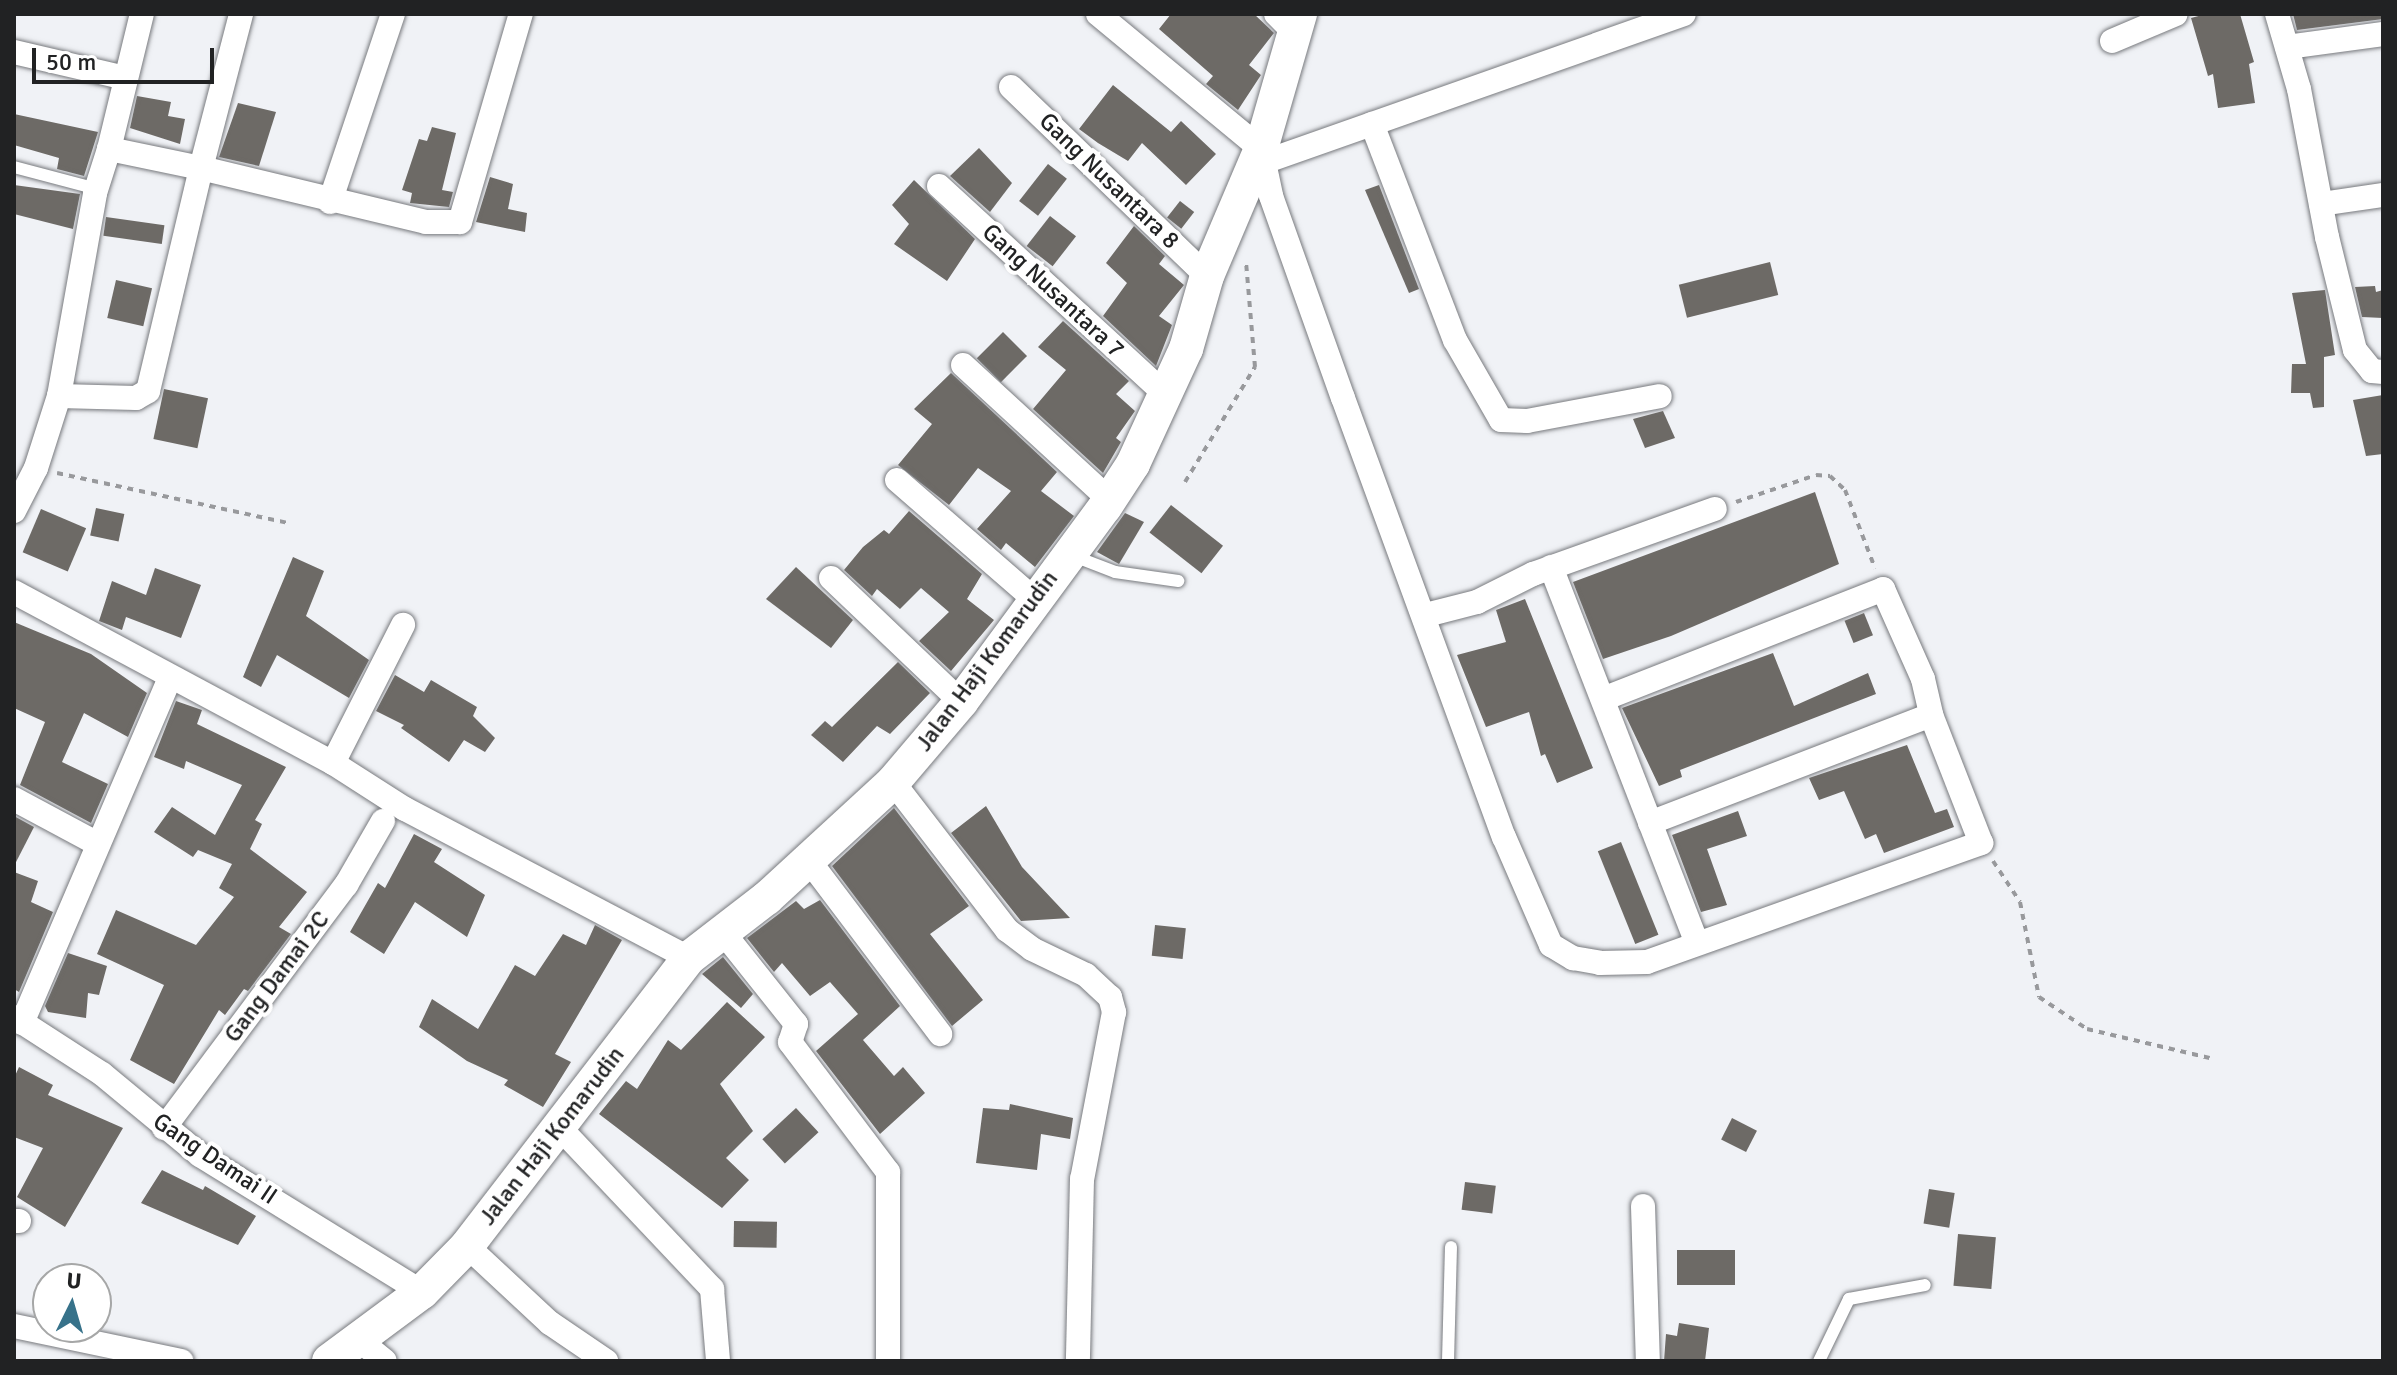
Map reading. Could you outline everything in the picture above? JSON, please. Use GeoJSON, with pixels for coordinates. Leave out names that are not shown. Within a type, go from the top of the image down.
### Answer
{"type":"FeatureCollection","features":[{"type":"Feature","properties":{"kind":"street"},"geometry":{"type":"LineString","coordinates":[[14,511],[36,468],[59,396],[97,189],[142,14]]}},
{"type":"Feature","properties":{"kind":"street"},"geometry":{"type":"LineString","coordinates":[[59,396],[136,398],[148,391],[241,14]]}},
{"type":"Feature","properties":{"kind":"street"},"geometry":{"type":"LineString","coordinates":[[330,202],[393,14]]}},
{"type":"Feature","properties":{"kind":"street"},"geometry":{"type":"LineString","coordinates":[[109,149],[426,222],[460,222],[521,14]]}},
{"type":"Feature","properties":{"kind":"street"},"geometry":{"type":"LineString","coordinates":[[1098,14],[1262,155],[1271,196],[1343,398],[1426,615],[1504,837],[1551,945],[1573,958],[1600,963],[1647,962],[1981,843],[1931,715],[1923,679],[1883,589],[1603,699]]}},
{"type":"Feature","properties":{"kind":"street"},"geometry":{"type":"LineString","coordinates":[[1262,155],[1372,124],[1684,14]]}},
{"type":"Feature","properties":{"kind":"street"},"geometry":{"type":"LineString","coordinates":[[2112,41],[2176,14]]}},
{"type":"Feature","properties":{"kind":"street"},"geometry":{"type":"LineString","coordinates":[[2277,14],[2355,350],[2372,371],[2383,372]]}},
{"type":"Feature","properties":{"kind":"street","name":"Jalan Haji Komarudin"},"geometry":{"type":"LineString","coordinates":[[329,1361],[372,1350],[467,1246],[689,958],[767,898],[893,782],[961,702],[1110,500],[1167,396],[1207,276],[1262,155],[1291,21]]}},
{"type":"Feature","properties":{"kind":"street"},"geometry":{"type":"LineString","coordinates":[[2287,47],[2383,34]]}},
{"type":"Feature","properties":{"kind":"street"},"geometry":{"type":"LineString","coordinates":[[14,52],[126,78]]}},
{"type":"Feature","properties":{"kind":"street","name":"Gang Nusantara 8"},"geometry":{"type":"LineString","coordinates":[[1011,87],[1207,276]]}},
{"type":"Feature","properties":{"kind":"street"},"geometry":{"type":"LineString","coordinates":[[1372,124],[1455,340],[1501,420],[1527,421],[1660,396]]}},
{"type":"Feature","properties":{"kind":"street","name":"Gang Nusantara 7"},"geometry":{"type":"LineString","coordinates":[[939,186],[1167,396]]}},
{"type":"Feature","properties":{"kind":"street"},"geometry":{"type":"LineString","coordinates":[[2321,204],[2383,195]]}},
{"type":"Feature","properties":{"kind":"street"},"geometry":{"type":"LineString","coordinates":[[963,365],[1110,500]]}},
{"type":"Feature","properties":{"kind":"street"},"geometry":{"type":"LineString","coordinates":[[897,480],[1034,599]]}},
{"type":"Feature","properties":{"kind":"street"},"geometry":{"type":"LineString","coordinates":[[1426,615],[1477,602],[1551,567],[1715,509]]}},
{"type":"Feature","properties":{"kind":"street"},"geometry":{"type":"LineString","coordinates":[[1551,567],[1697,943]]}},
{"type":"Feature","properties":{"kind":"street"},"geometry":{"type":"LineString","coordinates":[[831,578],[961,702]]}},
{"type":"Feature","properties":{"kind":"street"},"geometry":{"type":"LineString","coordinates":[[14,592],[333,763],[405,809],[689,958]]}},
{"type":"Feature","properties":{"kind":"street"},"geometry":{"type":"LineString","coordinates":[[333,763],[403,625]]}},
{"type":"Feature","properties":{"kind":"street"},"geometry":{"type":"LineString","coordinates":[[18,1020],[170,677]]}},
{"type":"Feature","properties":{"kind":"street"},"geometry":{"type":"LineString","coordinates":[[1650,823],[1931,715]]}},
{"type":"Feature","properties":{"kind":"street"},"geometry":{"type":"LineString","coordinates":[[893,782],[1007,930],[1032,949],[1086,975],[1110,997],[1114,1012],[1082,1179],[1078,1361]]}},
{"type":"Feature","properties":{"kind":"street"},"geometry":{"type":"LineString","coordinates":[[14,799],[98,844]]}},
{"type":"Feature","properties":{"kind":"street","name":"Gang Damai 2C"},"geometry":{"type":"LineString","coordinates":[[164,1128],[346,885],[383,821]]}},
{"type":"Feature","properties":{"kind":"street"},"geometry":{"type":"LineString","coordinates":[[807,858],[940,1034]]}},
{"type":"Feature","properties":{"kind":"street"},"geometry":{"type":"LineString","coordinates":[[722,931],[796,1024],[790,1042],[888,1172],[888,1361]]}},
{"type":"Feature","properties":{"kind":"street","name":"Gang Damai II"},"geometry":{"type":"LineString","coordinates":[[18,1020],[102,1074],[164,1128],[422,1292]]}},
{"type":"Feature","properties":{"kind":"street"},"geometry":{"type":"LineString","coordinates":[[559,1127],[712,1289],[718,1361]]}},
{"type":"Feature","properties":{"kind":"street"},"geometry":{"type":"LineString","coordinates":[[1643,1206],[1648,1361]]}},
{"type":"Feature","properties":{"kind":"street"},"geometry":{"type":"LineString","coordinates":[[467,1246],[550,1323],[606,1361]]}},
{"type":"Feature","properties":{"kind":"street"},"geometry":{"type":"LineString","coordinates":[[14,1326],[181,1361]]}},
{"type":"Feature","properties":{"kind":"lane"},"geometry":{"type":"LineString","coordinates":[[14,167],[97,189]]}},
{"type":"Feature","properties":{"kind":"lane"},"geometry":{"type":"LineString","coordinates":[[1068,554],[1115,572],[1178,581]]}},
{"type":"Feature","properties":{"kind":"lane"},"geometry":{"type":"LineString","coordinates":[[1448,1361],[1451,1247]]}},
{"type":"Feature","properties":{"kind":"lane"},"geometry":{"type":"LineString","coordinates":[[1819,1361],[1849,1299],[1925,1285]]}},
{"type":"Feature","properties":{"kind":"path"},"geometry":{"type":"LineString","coordinates":[[1185,482],[1255,367],[1246,260]]}},
{"type":"Feature","properties":{"kind":"path"},"geometry":{"type":"LineString","coordinates":[[36,468],[288,523]]}},
{"type":"Feature","properties":{"kind":"path"},"geometry":{"type":"LineString","coordinates":[[1715,509],[1816,475],[1830,476],[1845,490],[1883,589]]}},
{"type":"Feature","properties":{"kind":"path"},"geometry":{"type":"LineString","coordinates":[[1981,843],[2020,902],[2039,997],[2087,1029],[2210,1058]]}},
{"type":"Feature","properties":{"kind":"building"},"geometry":{"type":"Polygon","coordinates":[[[1171,14],[1254,14],[1274,33],[1249,65],[1261,75],[1238,110],[1206,84],[1213,76],[1159,29],[1171,14]]]}},
{"type":"Feature","properties":{"kind":"building"},"geometry":{"type":"Polygon","coordinates":[[[2206,14],[2240,14],[2254,62],[2249,64],[2255,103],[2218,108],[2213,74],[2208,76],[2191,18],[2206,14]]]}},
{"type":"Feature","properties":{"kind":"building"},"geometry":{"type":"Polygon","coordinates":[[[2293,14],[2383,14],[2383,19],[2297,30],[2293,14]]]}},
{"type":"Feature","properties":{"kind":"building"},"geometry":{"type":"Polygon","coordinates":[[[1113,85],[1171,132],[1181,121],[1216,154],[1186,185],[1142,143],[1128,161],[1098,143],[1079,129],[1113,85]]]}},
{"type":"Feature","properties":{"kind":"building"},"geometry":{"type":"Polygon","coordinates":[[[137,96],[171,102],[168,116],[185,119],[180,144],[130,128],[137,96]]]}},
{"type":"Feature","properties":{"kind":"building"},"geometry":{"type":"Polygon","coordinates":[[[238,103],[276,112],[259,166],[219,157],[238,103]]]}},
{"type":"Feature","properties":{"kind":"building"},"geometry":{"type":"Polygon","coordinates":[[[14,114],[98,132],[84,176],[57,169],[59,158],[14,145],[14,114]]]}},
{"type":"Feature","properties":{"kind":"building"},"geometry":{"type":"Polygon","coordinates":[[[432,127],[456,133],[442,190],[453,192],[449,207],[410,203],[412,193],[402,190],[419,139],[427,141],[432,127]]]}},
{"type":"Feature","properties":{"kind":"building"},"geometry":{"type":"Polygon","coordinates":[[[979,148],[1012,183],[990,212],[950,176],[979,148]]]}},
{"type":"Feature","properties":{"kind":"building"},"geometry":{"type":"Polygon","coordinates":[[[1048,164],[1067,179],[1038,216],[1019,201],[1048,164]]]}},
{"type":"Feature","properties":{"kind":"building"},"geometry":{"type":"Polygon","coordinates":[[[490,177],[513,184],[508,209],[527,213],[525,232],[476,222],[490,177]]]}},
{"type":"Feature","properties":{"kind":"building"},"geometry":{"type":"Polygon","coordinates":[[[914,180],[975,239],[947,281],[894,244],[909,224],[892,205],[914,180]]]}},
{"type":"Feature","properties":{"kind":"building"},"geometry":{"type":"Polygon","coordinates":[[[14,185],[80,194],[73,229],[14,214],[14,185]]]}},
{"type":"Feature","properties":{"kind":"building"},"geometry":{"type":"Polygon","coordinates":[[[1379,185],[1419,289],[1409,293],[1365,190],[1379,185]]]}},
{"type":"Feature","properties":{"kind":"building"},"geometry":{"type":"Polygon","coordinates":[[[1180,201],[1194,212],[1181,229],[1167,218],[1180,201]]]}},
{"type":"Feature","properties":{"kind":"building"},"geometry":{"type":"Polygon","coordinates":[[[1050,216],[1076,236],[1053,266],[1027,246],[1050,216]]]}},
{"type":"Feature","properties":{"kind":"building"},"geometry":{"type":"Polygon","coordinates":[[[106,217],[164,225],[162,244],[103,236],[106,217]]]}},
{"type":"Feature","properties":{"kind":"building"},"geometry":{"type":"Polygon","coordinates":[[[1134,226],[1165,256],[1159,264],[1184,285],[1159,316],[1172,325],[1156,366],[1103,316],[1127,283],[1106,263],[1134,226]]]}},
{"type":"Feature","properties":{"kind":"building"},"geometry":{"type":"Polygon","coordinates":[[[1770,262],[1778,295],[1687,318],[1679,285],[1770,262]]]}},
{"type":"Feature","properties":{"kind":"building"},"geometry":{"type":"Polygon","coordinates":[[[116,280],[152,288],[143,326],[107,318],[116,280]]]}},
{"type":"Feature","properties":{"kind":"building"},"geometry":{"type":"Polygon","coordinates":[[[2375,286],[2376,292],[2383,290],[2383,318],[2362,317],[2355,287],[2375,286]]]}},
{"type":"Feature","properties":{"kind":"building"},"geometry":{"type":"Polygon","coordinates":[[[2325,290],[2335,355],[2324,357],[2324,407],[2313,408],[2310,393],[2291,393],[2292,364],[2306,364],[2292,293],[2325,290]]]}},
{"type":"Feature","properties":{"kind":"building"},"geometry":{"type":"Polygon","coordinates":[[[1063,321],[1129,381],[1116,394],[1135,411],[1116,438],[1121,442],[1103,473],[1033,409],[1066,370],[1038,347],[1063,321]]]}},
{"type":"Feature","properties":{"kind":"building"},"geometry":{"type":"Polygon","coordinates":[[[1003,332],[1027,356],[1001,382],[977,358],[1003,332]]]}},
{"type":"Feature","properties":{"kind":"building"},"geometry":{"type":"Polygon","coordinates":[[[951,373],[1057,472],[1041,491],[1074,516],[1035,567],[1006,543],[1001,550],[977,529],[1011,491],[978,468],[949,505],[898,465],[932,424],[914,409],[951,373]]]}},
{"type":"Feature","properties":{"kind":"building"},"geometry":{"type":"Polygon","coordinates":[[[164,389],[208,398],[197,448],[153,439],[164,389]]]}},
{"type":"Feature","properties":{"kind":"building"},"geometry":{"type":"Polygon","coordinates":[[[2383,395],[2383,454],[2366,456],[2353,400],[2383,395]]]}},
{"type":"Feature","properties":{"kind":"building"},"geometry":{"type":"Polygon","coordinates":[[[1663,411],[1675,438],[1645,448],[1633,419],[1663,411]]]}},
{"type":"Feature","properties":{"kind":"building"},"geometry":{"type":"Polygon","coordinates":[[[1815,492],[1839,564],[1671,636],[1603,659],[1573,582],[1815,492]]]}},
{"type":"Feature","properties":{"kind":"building"},"geometry":{"type":"Polygon","coordinates":[[[1171,505],[1223,546],[1201,573],[1149,533],[1171,505]]]}},
{"type":"Feature","properties":{"kind":"building"},"geometry":{"type":"Polygon","coordinates":[[[96,508],[124,514],[119,541],[90,535],[96,508]]]}},
{"type":"Feature","properties":{"kind":"building"},"geometry":{"type":"Polygon","coordinates":[[[41,509],[86,528],[68,571],[23,552],[41,509]]]}},
{"type":"Feature","properties":{"kind":"building"},"geometry":{"type":"Polygon","coordinates":[[[909,511],[982,574],[967,599],[994,620],[951,671],[919,641],[949,612],[921,588],[900,609],[877,589],[872,596],[844,570],[863,547],[884,530],[889,534],[909,511]]]}},
{"type":"Feature","properties":{"kind":"building"},"geometry":{"type":"Polygon","coordinates":[[[1125,513],[1144,522],[1119,564],[1097,552],[1125,513]]]}},
{"type":"Feature","properties":{"kind":"building"},"geometry":{"type":"Polygon","coordinates":[[[293,557],[324,571],[306,616],[369,660],[349,698],[277,655],[261,687],[243,677],[293,557]]]}},
{"type":"Feature","properties":{"kind":"building"},"geometry":{"type":"Polygon","coordinates":[[[796,567],[853,620],[831,648],[766,599],[796,567]]]}},
{"type":"Feature","properties":{"kind":"building"},"geometry":{"type":"Polygon","coordinates":[[[155,568],[201,585],[181,638],[126,617],[122,630],[99,621],[112,581],[146,595],[155,568]]]}},
{"type":"Feature","properties":{"kind":"building"},"geometry":{"type":"Polygon","coordinates":[[[1525,599],[1593,768],[1557,783],[1545,754],[1541,756],[1529,712],[1486,727],[1457,655],[1506,642],[1496,610],[1525,599]]]}},
{"type":"Feature","properties":{"kind":"building"},"geometry":{"type":"Polygon","coordinates":[[[1864,613],[1873,635],[1854,643],[1845,621],[1864,613]]]}},
{"type":"Feature","properties":{"kind":"building"},"geometry":{"type":"Polygon","coordinates":[[[14,622],[91,654],[147,693],[128,737],[84,713],[62,762],[108,784],[91,823],[20,785],[45,722],[14,708],[14,622]]]}},
{"type":"Feature","properties":{"kind":"building"},"geometry":{"type":"Polygon","coordinates":[[[1773,653],[1794,706],[1868,673],[1876,694],[1680,770],[1682,777],[1659,786],[1622,708],[1773,653]]]}},
{"type":"Feature","properties":{"kind":"building"},"geometry":{"type":"Polygon","coordinates":[[[898,662],[930,693],[890,734],[877,726],[843,762],[811,735],[825,721],[832,727],[898,662]]]}},
{"type":"Feature","properties":{"kind":"building"},"geometry":{"type":"Polygon","coordinates":[[[395,675],[424,692],[431,680],[477,707],[473,716],[495,738],[485,752],[464,740],[449,762],[401,728],[404,725],[376,711],[395,675]]]}},
{"type":"Feature","properties":{"kind":"building"},"geometry":{"type":"Polygon","coordinates":[[[176,701],[202,710],[197,724],[286,767],[255,820],[262,824],[250,849],[307,892],[279,927],[291,934],[248,991],[244,989],[225,1015],[219,1010],[174,1084],[130,1060],[164,985],[97,954],[116,910],[196,945],[234,897],[219,888],[232,864],[198,850],[193,857],[154,832],[172,807],[215,835],[242,785],[186,761],[184,769],[154,757],[176,701]]]}},
{"type":"Feature","properties":{"kind":"building"},"geometry":{"type":"Polygon","coordinates":[[[1907,745],[1935,813],[1947,809],[1954,827],[1884,853],[1876,834],[1865,839],[1844,791],[1819,800],[1809,778],[1907,745]]]}},
{"type":"Feature","properties":{"kind":"building"},"geometry":{"type":"Polygon","coordinates":[[[986,806],[1022,867],[1070,918],[1021,921],[951,833],[986,806]]]}},
{"type":"Feature","properties":{"kind":"building"},"geometry":{"type":"Polygon","coordinates":[[[894,808],[969,906],[930,934],[983,1000],[952,1026],[832,866],[894,808]]]}},
{"type":"Feature","properties":{"kind":"building"},"geometry":{"type":"Polygon","coordinates":[[[1738,811],[1747,836],[1707,849],[1727,905],[1701,912],[1672,835],[1738,811]]]}},
{"type":"Feature","properties":{"kind":"building"},"geometry":{"type":"Polygon","coordinates":[[[14,816],[34,827],[14,866],[14,816]]]}},
{"type":"Feature","properties":{"kind":"building"},"geometry":{"type":"Polygon","coordinates":[[[414,834],[442,849],[434,862],[485,895],[467,937],[415,902],[384,954],[350,932],[378,883],[385,888],[414,834]]]}},
{"type":"Feature","properties":{"kind":"building"},"geometry":{"type":"Polygon","coordinates":[[[1621,842],[1658,935],[1635,944],[1598,851],[1621,842]]]}},
{"type":"Feature","properties":{"kind":"building"},"geometry":{"type":"Polygon","coordinates":[[[14,872],[38,881],[31,902],[53,912],[19,992],[14,989],[14,872]]]}},
{"type":"Feature","properties":{"kind":"building"},"geometry":{"type":"Polygon","coordinates":[[[820,900],[900,1006],[863,1040],[894,1076],[903,1067],[925,1093],[880,1134],[816,1051],[858,1014],[830,982],[810,996],[782,963],[774,972],[747,938],[796,901],[804,909],[820,900]]]}},
{"type":"Feature","properties":{"kind":"building"},"geometry":{"type":"Polygon","coordinates":[[[595,925],[622,940],[555,1054],[571,1062],[543,1107],[504,1085],[508,1080],[467,1061],[419,1027],[432,999],[478,1029],[515,965],[535,976],[563,934],[586,945],[595,925]]]}},
{"type":"Feature","properties":{"kind":"building"},"geometry":{"type":"Polygon","coordinates":[[[1155,925],[1186,928],[1183,959],[1152,956],[1155,925]]]}},
{"type":"Feature","properties":{"kind":"building"},"geometry":{"type":"Polygon","coordinates":[[[68,953],[107,966],[99,995],[88,993],[86,1018],[48,1012],[45,1006],[68,953]]]}},
{"type":"Feature","properties":{"kind":"building"},"geometry":{"type":"Polygon","coordinates":[[[723,957],[753,994],[741,1008],[702,974],[723,957]]]}},
{"type":"Feature","properties":{"kind":"building"},"geometry":{"type":"Polygon","coordinates":[[[727,1002],[765,1037],[720,1084],[753,1131],[726,1158],[749,1180],[722,1208],[599,1114],[626,1081],[637,1089],[668,1040],[681,1050],[727,1002]]]}},
{"type":"Feature","properties":{"kind":"building"},"geometry":{"type":"Polygon","coordinates":[[[19,1067],[53,1085],[48,1095],[123,1128],[65,1227],[17,1197],[43,1148],[14,1137],[14,1078],[19,1067]]]}},
{"type":"Feature","properties":{"kind":"building"},"geometry":{"type":"Polygon","coordinates":[[[1010,1104],[1073,1118],[1070,1139],[1041,1134],[1037,1170],[976,1163],[983,1108],[1009,1110],[1010,1104]]]}},
{"type":"Feature","properties":{"kind":"building"},"geometry":{"type":"Polygon","coordinates":[[[796,1108],[819,1132],[785,1164],[762,1139],[796,1108]]]}},
{"type":"Feature","properties":{"kind":"building"},"geometry":{"type":"Polygon","coordinates":[[[1732,1118],[1757,1131],[1746,1152],[1721,1139],[1732,1118]]]}},
{"type":"Feature","properties":{"kind":"building"},"geometry":{"type":"Polygon","coordinates":[[[162,1170],[203,1190],[205,1186],[256,1216],[238,1245],[141,1203],[162,1170]]]}},
{"type":"Feature","properties":{"kind":"building"},"geometry":{"type":"Polygon","coordinates":[[[1465,1182],[1496,1186],[1492,1214],[1462,1210],[1465,1182]]]}},
{"type":"Feature","properties":{"kind":"building"},"geometry":{"type":"Polygon","coordinates":[[[1929,1189],[1955,1193],[1949,1228],[1924,1224],[1929,1189]]]}},
{"type":"Feature","properties":{"kind":"building"},"geometry":{"type":"Polygon","coordinates":[[[734,1221],[777,1222],[777,1248],[734,1247],[734,1221]]]}},
{"type":"Feature","properties":{"kind":"building"},"geometry":{"type":"Polygon","coordinates":[[[1958,1234],[1996,1237],[1991,1289],[1953,1286],[1958,1234]]]}},
{"type":"Feature","properties":{"kind":"building"},"geometry":{"type":"Polygon","coordinates":[[[1677,1250],[1735,1250],[1735,1285],[1677,1285],[1677,1250]]]}},
{"type":"Feature","properties":{"kind":"building"},"geometry":{"type":"Polygon","coordinates":[[[1679,1323],[1709,1328],[1705,1361],[1664,1361],[1666,1334],[1677,1336],[1679,1323]]]}}]}
